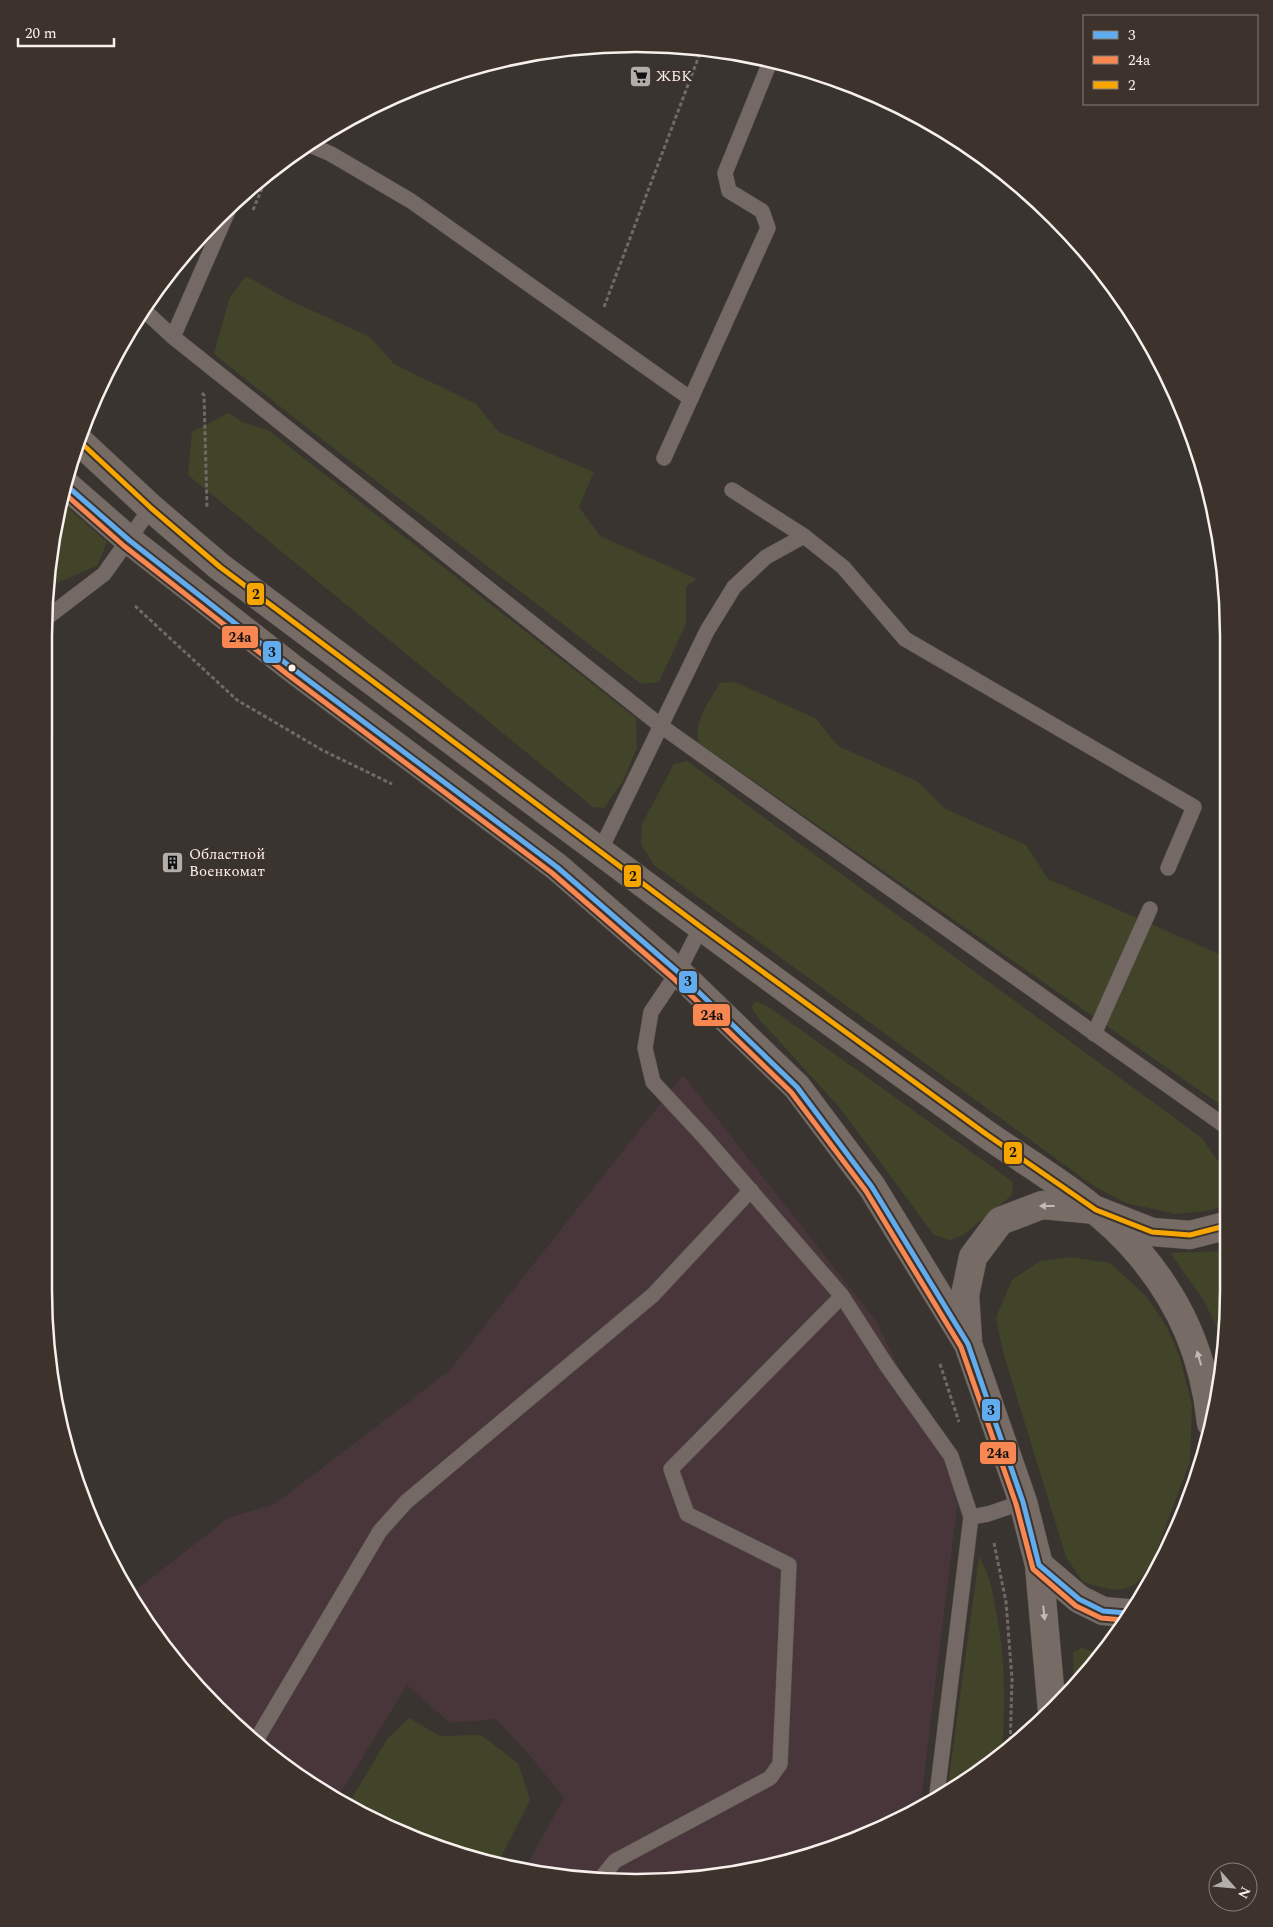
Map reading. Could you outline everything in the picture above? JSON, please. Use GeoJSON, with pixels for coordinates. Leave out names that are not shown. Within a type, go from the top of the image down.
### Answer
{"type":"FeatureCollection","features":[{"type":"Feature","properties":{"kind":"main road"},"geometry":{"type":"LineString","coordinates":[[84,446],[151,508],[220,567],[701,927],[986,1134],[1096,1210],[1137,1251],[1163,1282],[1184,1318],[1199,1356],[1209,1402]]}},
{"type":"Feature","properties":{"kind":"main road"},"geometry":{"type":"LineString","coordinates":[[71,489],[130,540],[292,668],[557,867],[678,972],[797,1087],[872,1188],[968,1344],[1022,1502],[1039,1565],[1051,1701]]}},
{"type":"Feature","properties":{"kind":"main road"},"geometry":{"type":"LineString","coordinates":[[968,1344],[965,1295],[973,1257],[1000,1220],[1042,1205],[1096,1210],[1152,1232],[1190,1235],[1220,1227]]}},
{"type":"Feature","properties":{"kind":"main road"},"geometry":{"type":"LineString","coordinates":[[1039,1565],[1079,1599],[1103,1612],[1123,1613]]}},
{"type":"Feature","properties":{"kind":"lane"},"geometry":{"type":"LineString","coordinates":[[664,458],[768,228],[762,211],[729,191],[726,173],[768,68]]}},
{"type":"Feature","properties":{"kind":"lane"},"geometry":{"type":"LineString","coordinates":[[317,148],[331,154],[411,201],[691,398]]}},
{"type":"Feature","properties":{"kind":"lane"},"geometry":{"type":"LineString","coordinates":[[173,338],[221,227]]}},
{"type":"Feature","properties":{"kind":"lane"},"geometry":{"type":"LineString","coordinates":[[149,315],[173,338],[660,726],[1220,1122]]}},
{"type":"Feature","properties":{"kind":"lane"},"geometry":{"type":"LineString","coordinates":[[732,490],[804,536],[843,567],[905,639],[1194,807],[1168,868]]}},
{"type":"Feature","properties":{"kind":"lane"},"geometry":{"type":"LineString","coordinates":[[53,613],[104,574],[151,508]]}},
{"type":"Feature","properties":{"kind":"lane"},"geometry":{"type":"LineString","coordinates":[[600,851],[707,632],[734,587],[766,557],[804,536]]}},
{"type":"Feature","properties":{"kind":"lane"},"geometry":{"type":"LineString","coordinates":[[1094,1034],[1150,909]]}},
{"type":"Feature","properties":{"kind":"lane"},"geometry":{"type":"LineString","coordinates":[[701,927],[678,972],[651,1012],[645,1048],[653,1082],[751,1190],[842,1296],[887,1366],[951,1456],[971,1517],[937,1790]]}},
{"type":"Feature","properties":{"kind":"lane"},"geometry":{"type":"LineString","coordinates":[[259,1736],[380,1531],[406,1502],[653,1295],[751,1190]]}},
{"type":"Feature","properties":{"kind":"lane"},"geometry":{"type":"LineString","coordinates":[[605,1873],[615,1861],[770,1778],[780,1764],[789,1565],[687,1514],[671,1469],[842,1296]]}},
{"type":"Feature","properties":{"kind":"lane"},"geometry":{"type":"LineString","coordinates":[[971,1517],[988,1514],[1022,1502]]}},
{"type":"Feature","properties":{"kind":"path"},"geometry":{"type":"LineString","coordinates":[[595,331],[699,56]]}},
{"type":"Feature","properties":{"kind":"path"},"geometry":{"type":"LineString","coordinates":[[198,388],[204,395],[207,507]]}},
{"type":"Feature","properties":{"kind":"path"},"geometry":{"type":"LineString","coordinates":[[135,606],[237,700],[322,750],[393,784]]}},
{"type":"Feature","properties":{"kind":"path"},"geometry":{"type":"LineString","coordinates":[[938,1356],[961,1430]]}},
{"type":"Feature","properties":{"kind":"path"},"geometry":{"type":"LineString","coordinates":[[988,1514],[1006,1602],[1012,1679],[1010,1739]]}},
{"type":"Feature","properties":{"kind":"shaded area"},"geometry":{"type":"Polygon","coordinates":[[[683,1075],[876,1321],[959,1490],[920,1800],[860,1830],[824,1844],[788,1855],[750,1863],[713,1870],[675,1873],[636,1874],[560,1870],[528,1864],[564,1798],[531,1757],[496,1719],[450,1723],[407,1685],[340,1794],[281,1754],[251,1730],[197,1676],[173,1646],[136,1590],[228,1518],[275,1504],[449,1371],[683,1075]]]}},
{"type":"Feature","properties":{"kind":"green space"},"geometry":{"type":"Polygon","coordinates":[[[246,276],[289,300],[370,337],[394,364],[476,404],[499,432],[594,472],[579,507],[600,536],[697,579],[686,587],[686,624],[659,682],[641,684],[214,354],[230,297],[246,276]]]}},
{"type":"Feature","properties":{"kind":"green space"},"geometry":{"type":"Polygon","coordinates":[[[229,413],[242,422],[268,430],[636,718],[637,748],[623,781],[604,808],[593,807],[188,475],[192,432],[229,413]]]}},
{"type":"Feature","properties":{"kind":"green space"},"geometry":{"type":"Polygon","coordinates":[[[67,508],[107,542],[97,566],[55,583],[57,560],[67,508]]]}},
{"type":"Feature","properties":{"kind":"green space"},"geometry":{"type":"Polygon","coordinates":[[[735,682],[815,718],[838,746],[917,781],[944,808],[1026,845],[1048,879],[1220,954],[1220,1105],[699,743],[698,727],[700,719],[720,683],[735,682]]]}},
{"type":"Feature","properties":{"kind":"green space"},"geometry":{"type":"Polygon","coordinates":[[[687,761],[1202,1138],[1220,1164],[1220,1206],[1212,1210],[1176,1214],[1126,1203],[1092,1185],[654,865],[641,844],[642,824],[674,764],[687,761]]]}},
{"type":"Feature","properties":{"kind":"green space"},"geometry":{"type":"Polygon","coordinates":[[[756,1001],[769,1007],[1013,1182],[1012,1195],[963,1235],[950,1240],[934,1235],[840,1108],[759,1019],[751,1007],[756,1001]]]}},
{"type":"Feature","properties":{"kind":"green space"},"geometry":{"type":"Polygon","coordinates":[[[1220,1251],[1219,1331],[1203,1299],[1170,1253],[1220,1251]]]}},
{"type":"Feature","properties":{"kind":"green space"},"geometry":{"type":"Polygon","coordinates":[[[1070,1257],[1110,1263],[1146,1296],[1167,1327],[1180,1358],[1192,1405],[1190,1461],[1151,1566],[1135,1584],[1120,1590],[1103,1588],[1083,1582],[1066,1557],[1003,1352],[996,1317],[1012,1280],[1040,1261],[1070,1257]]]}},
{"type":"Feature","properties":{"kind":"green space"},"geometry":{"type":"Polygon","coordinates":[[[979,1556],[992,1589],[1002,1647],[1004,1701],[1002,1746],[948,1784],[979,1556]]]}},
{"type":"Feature","properties":{"kind":"green space"},"geometry":{"type":"Polygon","coordinates":[[[1082,1648],[1095,1652],[1074,1678],[1073,1652],[1082,1648]]]}},
{"type":"Feature","properties":{"kind":"green space"},"geometry":{"type":"Polygon","coordinates":[[[409,1718],[440,1736],[481,1735],[518,1763],[530,1800],[500,1858],[449,1844],[413,1830],[351,1800],[388,1738],[409,1718]]]}},
{"type":"Feature","properties":{"kind":"transit line","name":"2"},"geometry":{"type":"LineString","coordinates":[[84,446],[151,508],[220,567],[701,927],[986,1134],[1096,1210],[1152,1232],[1190,1235],[1220,1227]]}},
{"type":"Feature","properties":{"kind":"transit line","name":"3"},"geometry":{"type":"LineString","coordinates":[[71,489],[129,540],[292,668],[557,867],[678,972],[797,1087],[872,1187],[968,1344],[1023,1502],[1039,1565],[1079,1599],[1103,1611],[1123,1613]]}},
{"type":"Feature","properties":{"kind":"transit line","name":"24a"},"geometry":{"type":"LineString","coordinates":[[69,498],[124,546],[287,674],[552,873],[673,978],[791,1092],[866,1191],[961,1347],[1016,1504],[1033,1569],[1076,1606],[1101,1618],[1119,1620]]}},
{"type":"Feature","properties":{"kind":"place","name":"ЖБК"},"geometry":{"type":"Point","coordinates":[640,76]}},
{"type":"Feature","properties":{"kind":"place","name":"Областной Военкомат"},"geometry":{"type":"Point","coordinates":[173,863]}}]}
